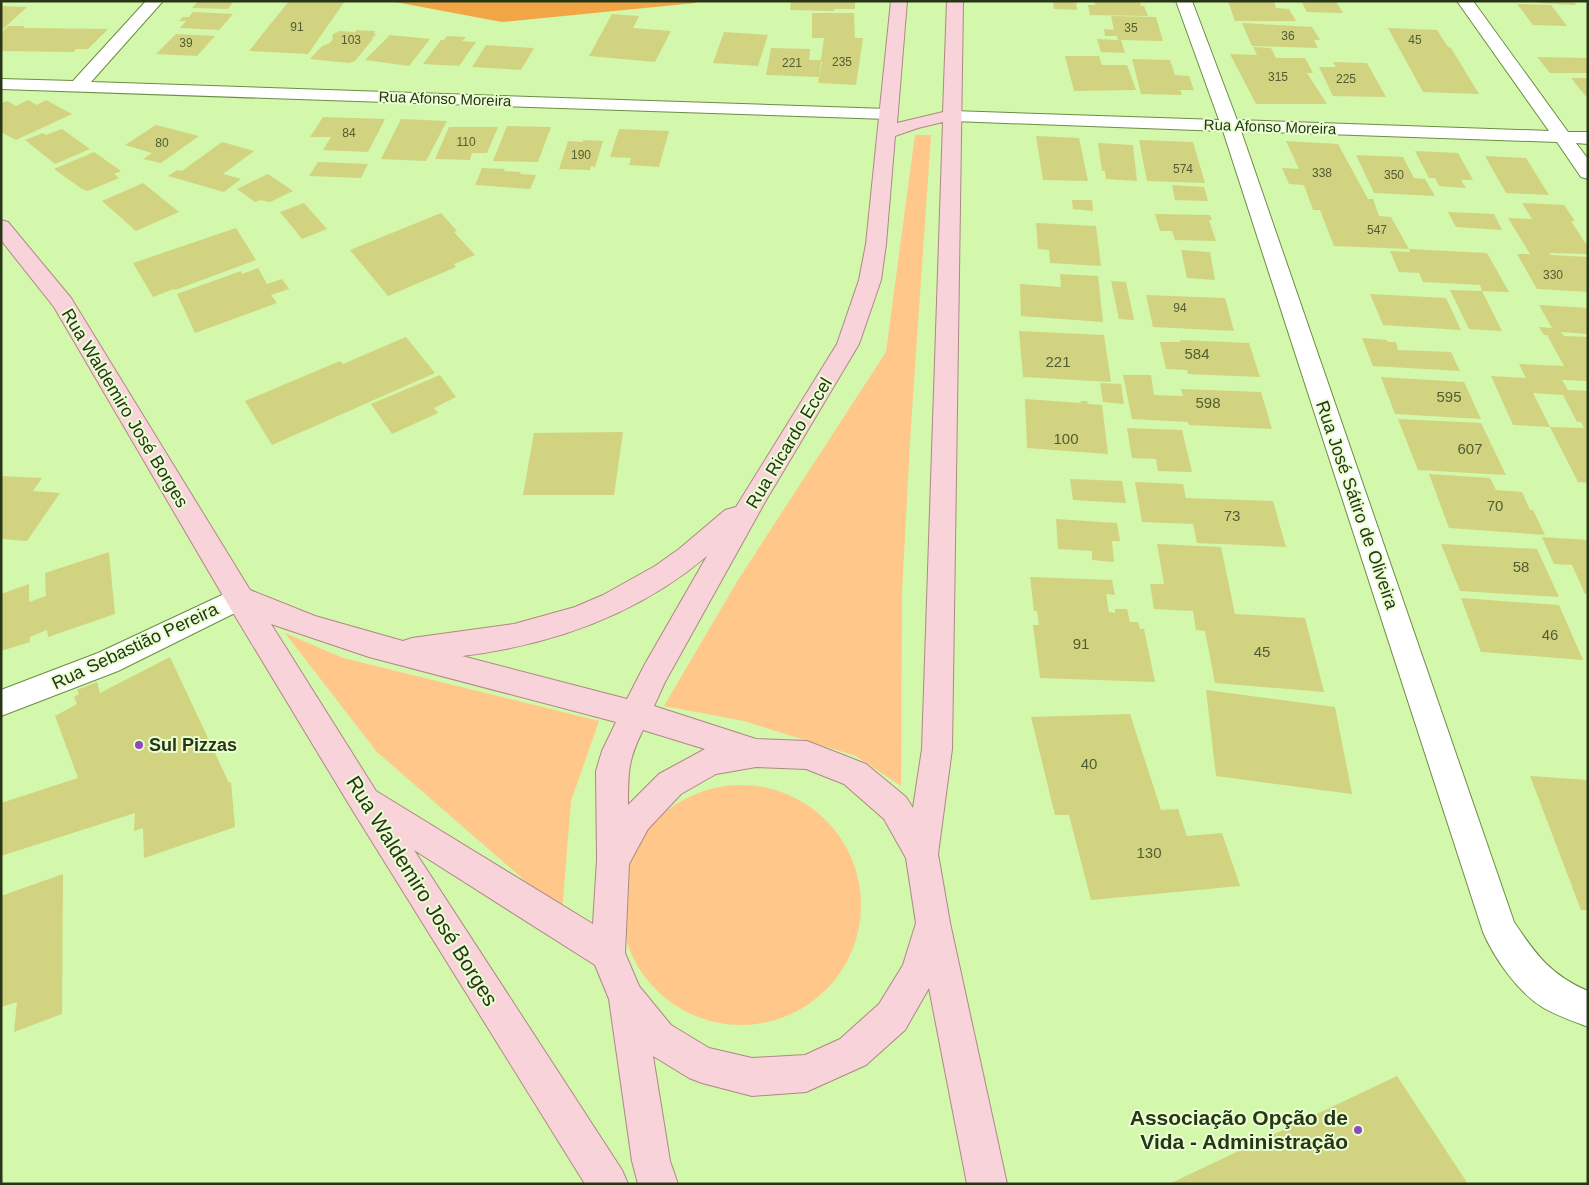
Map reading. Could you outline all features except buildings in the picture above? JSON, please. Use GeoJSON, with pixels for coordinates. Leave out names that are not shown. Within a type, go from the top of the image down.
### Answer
{"type":"FeatureCollection","features":[{"type":"Feature","properties":{"kind":"main road","name":"Rua Ricardo Eccel"},"geometry":{"type":"LineString","coordinates":[[608,953],[613,861],[612,771],[617,751],[634,714],[756,495],[848,344],[860,313],[870,280],[876,244],[899,1]]}},
{"type":"Feature","properties":{"kind":"main road"},"geometry":{"type":"LineString","coordinates":[[955,1],[937,749],[922,854],[933,923],[987,1184]]}},
{"type":"Feature","properties":{"kind":"main road"},"geometry":{"type":"LineString","coordinates":[[887,123],[908,124],[931,118],[953,116]]}},
{"type":"Feature","properties":{"kind":"main road","name":"Rua Waldemiro José Borges"},"geometry":{"type":"LineString","coordinates":[[1,226],[63,303],[239,598],[364,800],[608,1184]]}},
{"type":"Feature","properties":{"kind":"main road"},"geometry":{"type":"LineString","coordinates":[[395,652],[470,643],[528,633],[569,621],[626,598],[670,570],[709,541],[756,495]]}},
{"type":"Feature","properties":{"kind":"main road"},"geometry":{"type":"LineString","coordinates":[[239,598],[295,621],[395,652],[634,714],[719,739],[756,753]]}},
{"type":"Feature","properties":{"kind":"main road"},"geometry":{"type":"LineString","coordinates":[[613,861],[637,818],[670,784],[711,761],[756,753],[807,755],[855,774],[895,808],[922,854]]}},
{"type":"Feature","properties":{"kind":"main road"},"geometry":{"type":"LineString","coordinates":[[364,800],[608,953],[626,998],[651,1161],[658,1184]]}},
{"type":"Feature","properties":{"kind":"main road"},"geometry":{"type":"LineString","coordinates":[[626,998],[658,1038],[702,1065],[752,1077],[806,1073],[853,1052],[892,1017],[918,973],[933,923]]}},
{"type":"Feature","properties":{"kind":"street"},"geometry":{"type":"LineString","coordinates":[[78,86],[155,1]]}},
{"type":"Feature","properties":{"kind":"street","name":"Rua José Sátiro de Oliveira"},"geometry":{"type":"LineString","coordinates":[[1184,1],[1230,125],[1500,932],[1522,965],[1554,994],[1588,1009]]}},
{"type":"Feature","properties":{"kind":"street"},"geometry":{"type":"LineString","coordinates":[[1465,1],[1588,173]]}},
{"type":"Feature","properties":{"kind":"street","name":"Rua Afonso Moreira"},"geometry":{"type":"LineString","coordinates":[[1,84],[887,123]]}},
{"type":"Feature","properties":{"kind":"street","name":"Rua Afonso Moreira"},"geometry":{"type":"LineString","coordinates":[[953,116],[1588,138]]}},
{"type":"Feature","properties":{"kind":"street","name":"Rua Sebastião Pereira"},"geometry":{"type":"LineString","coordinates":[[1,703],[108,662],[239,598]]}},
{"type":"Feature","properties":{"kind":"shaded area"},"geometry":{"type":"Polygon","coordinates":[[[390,1],[697,1],[695,3],[502,22],[390,1]]]}},
{"type":"Feature","properties":{"kind":"shaded area"},"geometry":{"type":"Polygon","coordinates":[[[915,135],[931,135],[911,425],[902,592],[901,786],[856,756],[744,721],[664,706],[738,580],[886,352],[915,135]]]}},
{"type":"Feature","properties":{"kind":"shaded area"},"geometry":{"type":"Polygon","coordinates":[[[285,633],[343,658],[599,721],[571,801],[562,913],[377,752],[285,633]]]}},
{"type":"Feature","properties":{"kind":"shaded area"},"geometry":{"type":"Polygon","coordinates":[[[729,785],[753,785],[776,790],[798,799],[826,820],[841,838],[852,859],[859,882],[861,905],[859,928],[852,951],[841,972],[826,990],[798,1011],[776,1020],[753,1025],[729,1025],[706,1020],[684,1011],[665,998],[648,981],[635,962],[626,940],[621,917],[621,893],[626,870],[635,848],[648,829],[665,812],[684,799],[706,790],[729,785]]]}},
{"type":"Feature","properties":{"kind":"place","name":"Sul Pizzas"},"geometry":{"type":"Point","coordinates":[139,745]}},
{"type":"Feature","properties":{"kind":"place","name":"Associação Opção de Vida - Administração"},"geometry":{"type":"Point","coordinates":[1358,1130]}}]}
